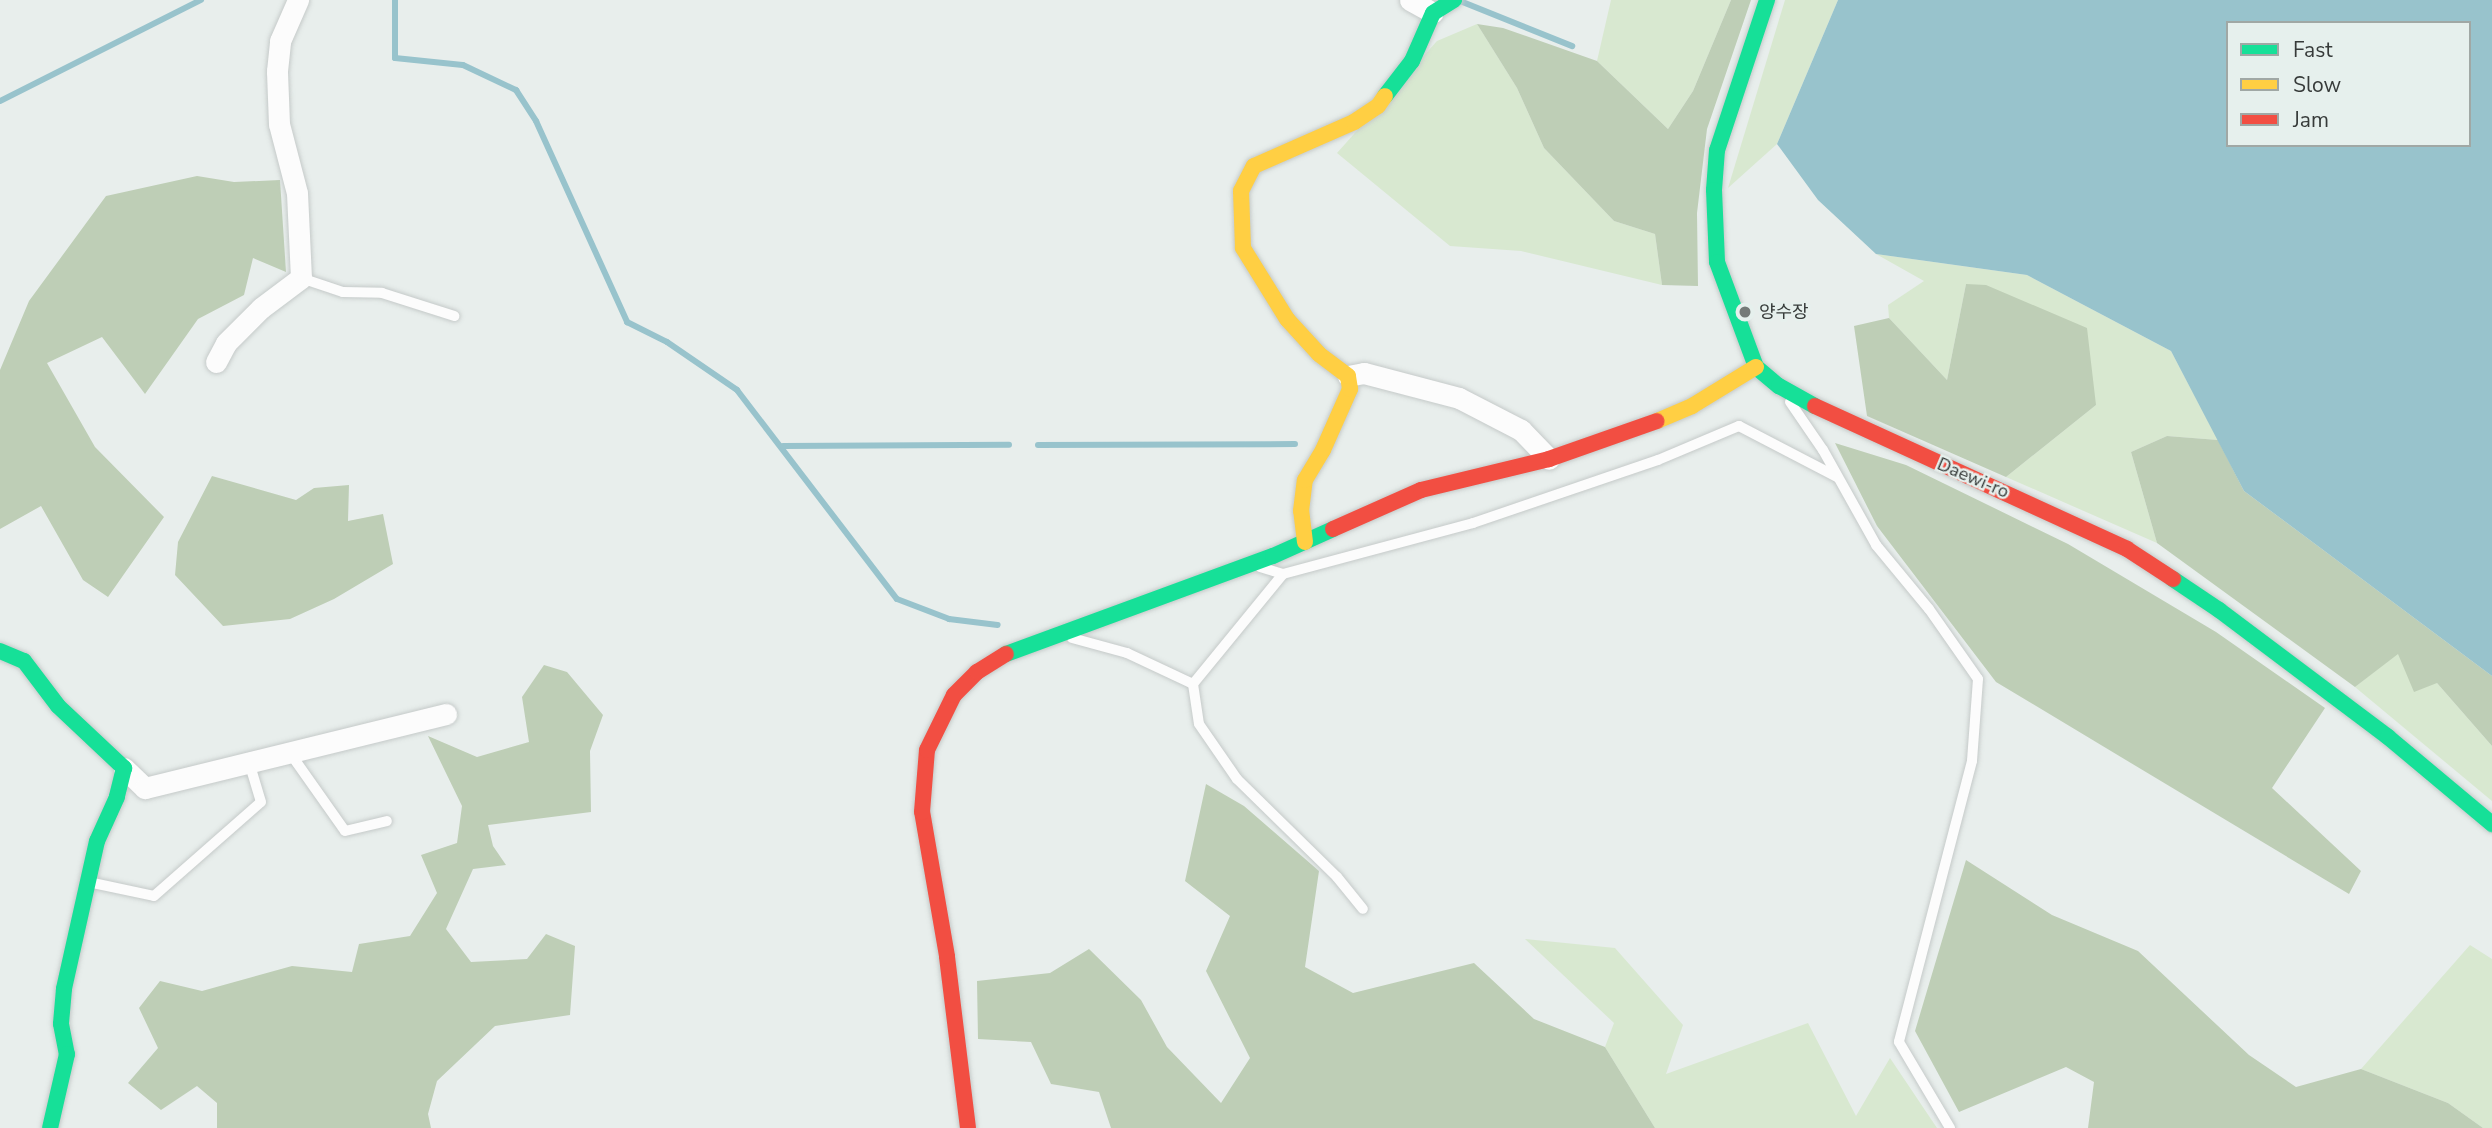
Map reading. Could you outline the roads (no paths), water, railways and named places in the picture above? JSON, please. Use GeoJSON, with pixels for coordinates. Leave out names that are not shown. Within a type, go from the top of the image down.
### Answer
{"type":"FeatureCollection","features":[{"type":"Feature","properties":{"kind":"street"},"geometry":{"type":"LineString","coordinates":[[216,362],[226,343],[261,308],[301,278],[297,193],[279,124],[277,71],[280,41],[298,0]]}},
{"type":"Feature","properties":{"kind":"street"},"geometry":{"type":"LineString","coordinates":[[1410,0],[1446,5],[1412,61],[1378,106],[1354,122],[1255,166],[1241,191],[1243,248],[1287,319],[1319,354],[1349,376],[1364,373],[1459,398],[1521,430],[1549,459]]}},
{"type":"Feature","properties":{"kind":"street"},"geometry":{"type":"LineString","coordinates":[[968,1128],[947,956],[922,812],[927,750],[954,695],[977,671],[1004,655],[1305,542],[1421,490],[1549,459],[1634,430],[1692,406],[1756,367],[1717,262],[1714,190],[1717,150],[1767,0]]}},
{"type":"Feature","properties":{"kind":"street","name":"Daewi-ro"},"geometry":{"type":"LineString","coordinates":[[1756,367],[1779,386],[1840,420],[2046,510],[2127,549],[2262,642],[2388,737],[2492,824]]}},
{"type":"Feature","properties":{"kind":"street"},"geometry":{"type":"LineString","coordinates":[[1305,542],[1301,511],[1305,480],[1323,450],[1350,389],[1349,376]]}},
{"type":"Feature","properties":{"kind":"street"},"geometry":{"type":"LineString","coordinates":[[0,651],[24,661],[58,706],[145,788],[446,714]]}},
{"type":"Feature","properties":{"kind":"street"},"geometry":{"type":"LineString","coordinates":[[50,1128],[61,1091],[67,1054],[61,1024],[64,989],[90,883],[97,841],[117,797],[124,768]]}},
{"type":"Feature","properties":{"kind":"lane"},"geometry":{"type":"LineString","coordinates":[[301,278],[344,292],[382,293],[454,316]]}},
{"type":"Feature","properties":{"kind":"lane"},"geometry":{"type":"LineString","coordinates":[[1779,386],[1838,478],[1876,545],[1929,609],[1978,678],[1972,761],[1899,1042],[1950,1128]]}},
{"type":"Feature","properties":{"kind":"lane"},"geometry":{"type":"LineString","coordinates":[[1248,564],[1283,574],[1474,523],[1658,460],[1739,426],[1838,478]]}},
{"type":"Feature","properties":{"kind":"lane"},"geometry":{"type":"LineString","coordinates":[[1283,574],[1193,684],[1199,724],[1237,779],[1338,877],[1363,909]]}},
{"type":"Feature","properties":{"kind":"lane"},"geometry":{"type":"LineString","coordinates":[[1062,635],[1127,653],[1193,684]]}},
{"type":"Feature","properties":{"kind":"lane"},"geometry":{"type":"LineString","coordinates":[[290,752],[345,831],[387,821]]}},
{"type":"Feature","properties":{"kind":"lane"},"geometry":{"type":"LineString","coordinates":[[90,883],[154,896],[261,802],[249,762]]}},
{"type":"Feature","properties":{"kind":"water"},"geometry":{"type":"Polygon","coordinates":[[[1838,0],[2492,0],[2492,676],[2244,491],[2171,351],[2027,275],[1876,254],[1818,200],[1777,144],[1838,0]]]}},
{"type":"Feature","properties":{"kind":"waterway"},"geometry":{"type":"LineString","coordinates":[[0,101],[201,0]]}},
{"type":"Feature","properties":{"kind":"waterway"},"geometry":{"type":"LineString","coordinates":[[395,0],[395,58],[463,65],[516,90],[536,121],[627,322],[667,342],[737,390],[897,599],[949,619],[998,625]]}},
{"type":"Feature","properties":{"kind":"waterway"},"geometry":{"type":"LineString","coordinates":[[1460,1],[1572,46]]}},
{"type":"Feature","properties":{"kind":"waterway"},"geometry":{"type":"LineString","coordinates":[[1038,445],[1295,444]]}},
{"type":"Feature","properties":{"kind":"waterway"},"geometry":{"type":"LineString","coordinates":[[783,446],[1009,445]]}},
{"type":"Feature","properties":{"kind":"place","name":"양수장"},"geometry":{"type":"Point","coordinates":[1745,312]}}]}
